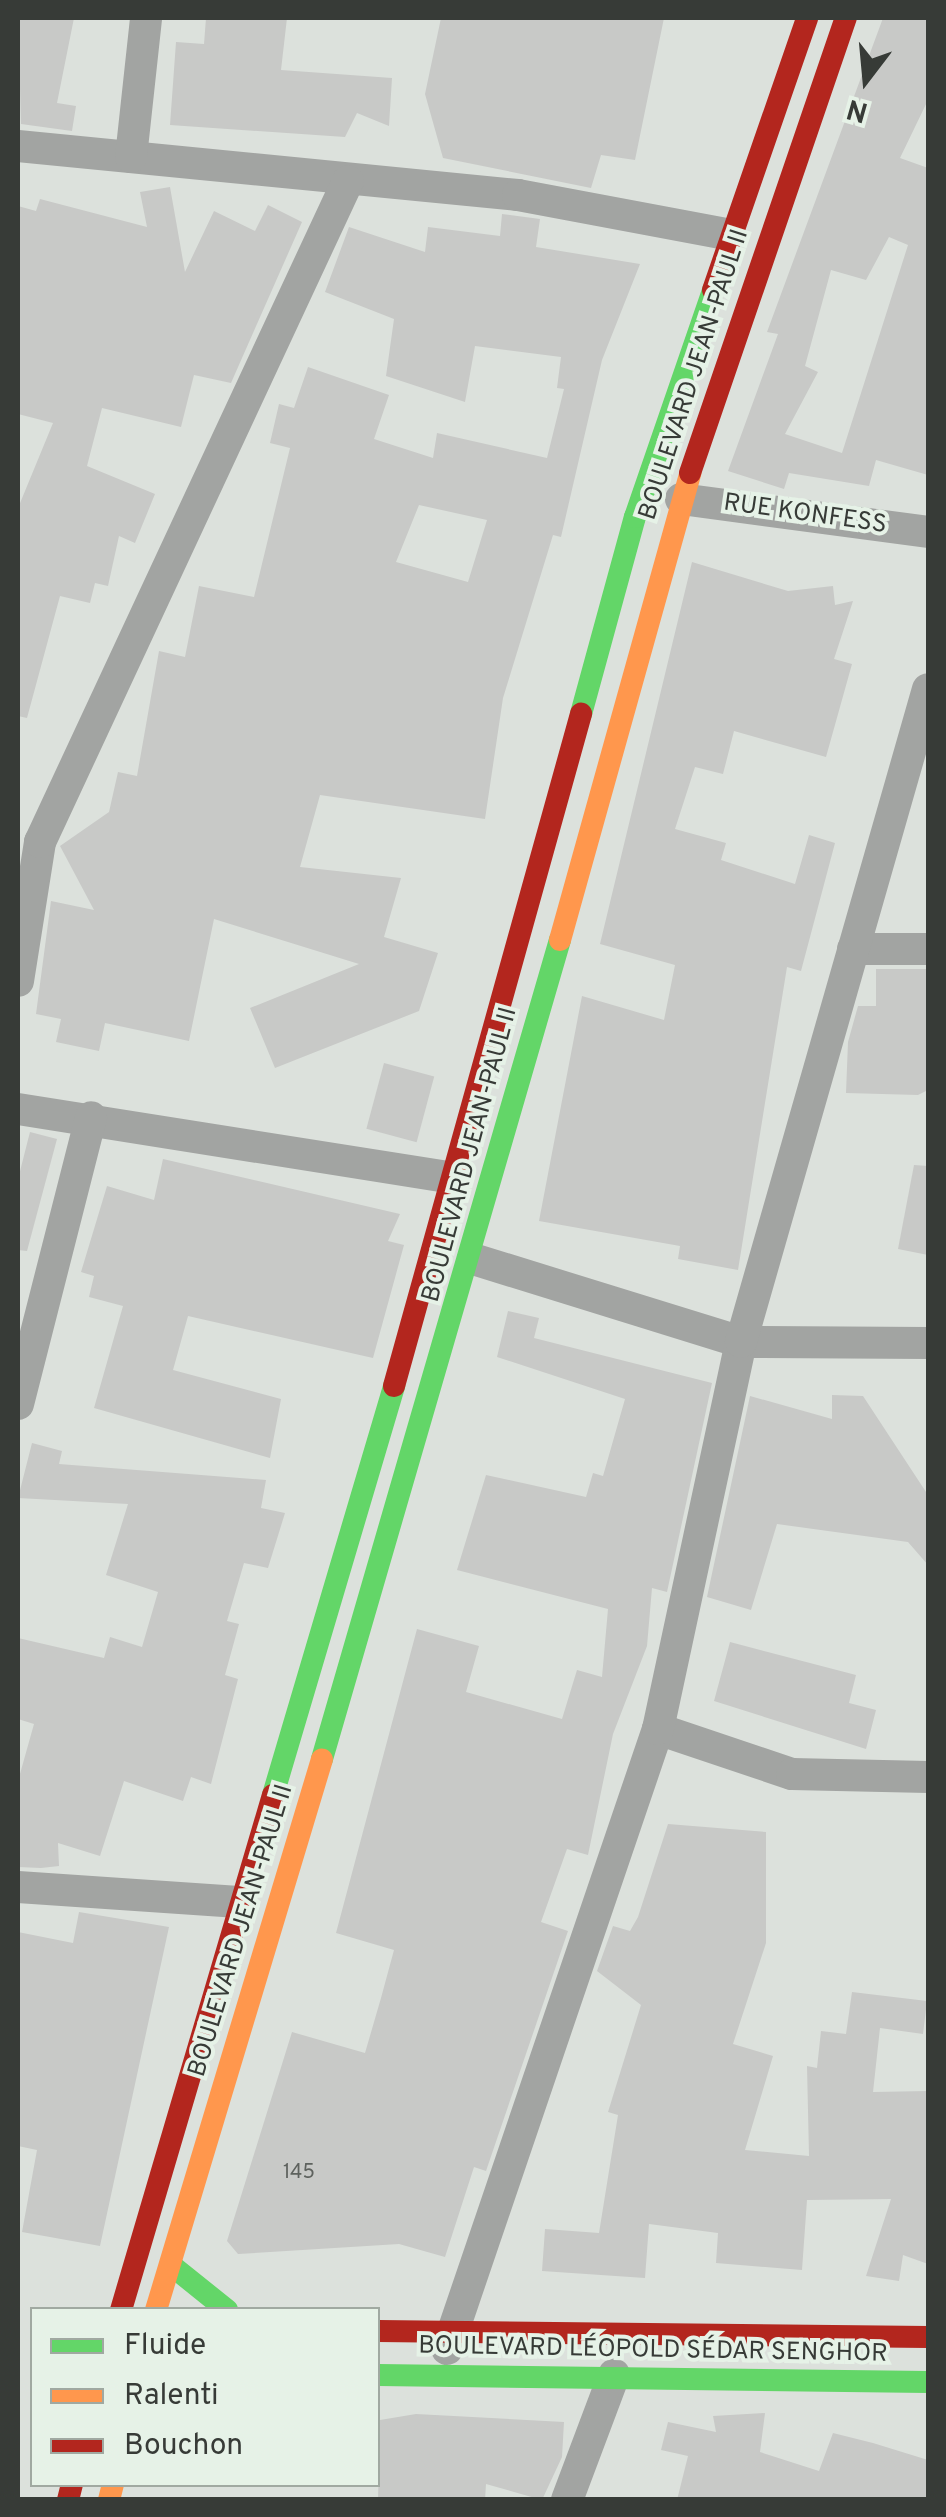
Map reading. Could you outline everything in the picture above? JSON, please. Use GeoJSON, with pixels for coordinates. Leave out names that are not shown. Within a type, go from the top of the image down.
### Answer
{"type":"FeatureCollection","features":[{"type":"Feature","properties":{"kind":"main road","name":"BOULEVARD JEAN-PAUL II"},"geometry":{"type":"LineString","coordinates":[[122,2307],[454,1178],[635,517],[726,234],[808,18]]}},
{"type":"Feature","properties":{"kind":"main road","name":"BOULEVARD JEAN-PAUL II"},"geometry":{"type":"LineString","coordinates":[[157,2307],[473,1258],[681,499],[846,18]]}},
{"type":"Feature","properties":{"kind":"main road"},"geometry":{"type":"LineString","coordinates":[[171,2264],[223,2307]]}},
{"type":"Feature","properties":{"kind":"main road","name":"BOULEVARD LÉOPOLD SÉDAR SENGHOR"},"geometry":{"type":"LineString","coordinates":[[380,2331],[928,2337]]}},
{"type":"Feature","properties":{"kind":"main road","name":"BOULEVARD LÉOPOLD SÉDAR SENGHOR"},"geometry":{"type":"LineString","coordinates":[[380,2375],[928,2382]]}},
{"type":"Feature","properties":{"kind":"street"},"geometry":{"type":"LineString","coordinates":[[130,156],[146,18]]}},
{"type":"Feature","properties":{"kind":"street"},"geometry":{"type":"LineString","coordinates":[[18,146],[518,195],[726,234]]}},
{"type":"Feature","properties":{"kind":"street"},"geometry":{"type":"LineString","coordinates":[[18,981],[40,842],[348,181]]}},
{"type":"Feature","properties":{"kind":"street","name":"RUE KONFESS"},"geometry":{"type":"LineString","coordinates":[[681,499],[928,532]]}},
{"type":"Feature","properties":{"kind":"street"},"geometry":{"type":"LineString","coordinates":[[439,2375],[658,1729],[740,1342],[928,689]]}},
{"type":"Feature","properties":{"kind":"street"},"geometry":{"type":"LineString","coordinates":[[853,949],[928,949]]}},
{"type":"Feature","properties":{"kind":"street"},"geometry":{"type":"LineString","coordinates":[[18,1109],[90,1117],[454,1178]]}},
{"type":"Feature","properties":{"kind":"street"},"geometry":{"type":"LineString","coordinates":[[18,1404],[90,1117]]}},
{"type":"Feature","properties":{"kind":"street"},"geometry":{"type":"LineString","coordinates":[[473,1258],[740,1342],[928,1343]]}},
{"type":"Feature","properties":{"kind":"street"},"geometry":{"type":"LineString","coordinates":[[658,1729],[792,1774],[928,1778]]}},
{"type":"Feature","properties":{"kind":"street"},"geometry":{"type":"LineString","coordinates":[[18,1887],[238,1902]]}},
{"type":"Feature","properties":{"kind":"street"},"geometry":{"type":"LineString","coordinates":[[567,2500],[614,2375]]}},
{"type":"Feature","properties":{"kind":"building"},"geometry":{"type":"Polygon","coordinates":[[[18,18],[74,18],[57,103],[76,106],[72,131],[21,124],[18,18]]]}},
{"type":"Feature","properties":{"kind":"building"},"geometry":{"type":"Polygon","coordinates":[[[206,18],[287,18],[281,70],[392,78],[389,126],[357,113],[345,137],[170,125],[176,42],[204,44],[206,18]]]}},
{"type":"Feature","properties":{"kind":"building"},"geometry":{"type":"Polygon","coordinates":[[[441,18],[664,18],[635,160],[601,155],[591,188],[443,158],[425,94],[441,18]]]}},
{"type":"Feature","properties":{"kind":"building"},"geometry":{"type":"Polygon","coordinates":[[[883,18],[928,18],[928,100],[900,158],[928,168],[928,475],[876,460],[869,486],[789,473],[784,489],[728,471],[778,334],[767,332],[883,18]],[[889,237],[866,280],[831,270],[805,366],[818,372],[785,434],[842,453],[908,245],[889,237]]]}},
{"type":"Feature","properties":{"kind":"building"},"geometry":{"type":"Polygon","coordinates":[[[170,187],[185,272],[214,211],[255,231],[268,205],[302,222],[231,383],[194,375],[181,427],[102,408],[87,466],[155,494],[135,543],[119,536],[108,586],[95,583],[90,603],[60,596],[27,718],[18,716],[18,508],[53,423],[18,414],[18,206],[36,211],[40,199],[147,227],[140,192],[170,187]]]}},
{"type":"Feature","properties":{"kind":"building"},"geometry":{"type":"Polygon","coordinates":[[[502,214],[540,219],[536,247],[640,264],[602,360],[561,537],[553,535],[503,698],[485,819],[320,795],[300,867],[401,878],[384,937],[438,953],[419,1011],[275,1068],[250,1008],[359,964],[214,919],[189,1041],[105,1023],[99,1051],[56,1042],[61,1019],[36,1014],[51,901],[94,910],[60,846],[109,812],[118,772],[137,776],[159,651],[185,657],[199,586],[254,597],[290,448],[270,443],[279,404],[294,408],[308,367],[389,395],[374,439],[433,458],[437,433],[547,458],[564,389],[557,388],[561,357],[475,346],[465,402],[386,376],[394,319],[325,292],[349,227],[425,252],[428,227],[500,236],[502,214]],[[419,505],[396,562],[468,582],[487,520],[419,505]]]}},
{"type":"Feature","properties":{"kind":"building"},"geometry":{"type":"Polygon","coordinates":[[[692,562],[788,591],[833,586],[835,605],[853,601],[834,659],[852,664],[826,757],[734,731],[723,774],[695,767],[675,829],[726,843],[721,860],[795,884],[809,835],[835,843],[801,971],[787,967],[738,1270],[678,1259],[680,1246],[539,1221],[582,996],[664,1020],[675,965],[600,944],[692,562]]]}},
{"type":"Feature","properties":{"kind":"building"},"geometry":{"type":"Polygon","coordinates":[[[876,969],[928,969],[928,1090],[918,1095],[846,1093],[848,1042],[858,1006],[876,1006],[876,969]]]}},
{"type":"Feature","properties":{"kind":"building"},"geometry":{"type":"Polygon","coordinates":[[[384,1063],[434,1076],[417,1142],[366,1129],[384,1063]]]}},
{"type":"Feature","properties":{"kind":"building"},"geometry":{"type":"Polygon","coordinates":[[[30,1132],[57,1139],[27,1251],[18,1250],[18,1179],[30,1132]]]}},
{"type":"Feature","properties":{"kind":"building"},"geometry":{"type":"Polygon","coordinates":[[[163,1159],[400,1214],[388,1241],[404,1245],[373,1358],[188,1316],[173,1370],[281,1399],[270,1458],[94,1408],[123,1306],[89,1297],[94,1276],[81,1272],[107,1186],[154,1200],[163,1159]]]}},
{"type":"Feature","properties":{"kind":"building"},"geometry":{"type":"Polygon","coordinates":[[[914,1165],[928,1166],[928,1255],[898,1249],[914,1165]]]}},
{"type":"Feature","properties":{"kind":"building"},"geometry":{"type":"Polygon","coordinates":[[[508,1311],[539,1318],[534,1338],[712,1383],[667,1592],[652,1588],[647,1646],[613,1734],[588,1855],[567,1849],[541,1922],[568,1931],[486,2171],[474,2167],[445,2257],[399,2244],[238,2254],[227,2241],[292,2032],[365,2053],[381,1998],[394,1950],[336,1933],[417,1629],[479,1646],[466,1692],[562,1719],[577,1670],[602,1677],[608,1609],[457,1570],[486,1475],[586,1497],[593,1473],[603,1476],[625,1399],[497,1357],[508,1311]]]}},
{"type":"Feature","properties":{"kind":"building"},"geometry":{"type":"Polygon","coordinates":[[[832,1395],[863,1396],[928,1495],[928,1565],[908,1542],[777,1524],[751,1610],[707,1597],[750,1396],[832,1419],[832,1395]]]}},
{"type":"Feature","properties":{"kind":"building"},"geometry":{"type":"Polygon","coordinates":[[[32,1443],[62,1451],[59,1464],[266,1480],[261,1508],[285,1513],[268,1568],[244,1563],[227,1621],[239,1624],[225,1675],[238,1679],[211,1784],[191,1777],[183,1801],[124,1781],[100,1856],[58,1843],[59,1866],[41,1868],[18,1867],[18,1781],[34,1724],[18,1719],[18,1638],[104,1658],[110,1637],[142,1647],[158,1592],[106,1575],[128,1504],[18,1498],[32,1443]]]}},
{"type":"Feature","properties":{"kind":"building"},"geometry":{"type":"Polygon","coordinates":[[[730,1642],[856,1675],[849,1703],[876,1710],[866,1749],[714,1701],[730,1642]]]}},
{"type":"Feature","properties":{"kind":"building"},"geometry":{"type":"Polygon","coordinates":[[[668,1824],[766,1832],[766,1943],[733,2044],[773,2056],[745,2150],[809,2156],[807,2066],[817,2068],[821,2031],[846,2034],[852,1992],[927,2001],[923,2034],[880,2028],[873,2092],[928,2091],[928,2264],[903,2255],[899,2281],[866,2276],[891,2199],[807,2200],[802,2270],[716,2263],[718,2233],[649,2224],[645,2278],[542,2271],[545,2229],[599,2233],[618,2115],[608,2112],[641,2005],[597,1971],[613,1926],[630,1931],[638,1917],[668,1824]]]}},
{"type":"Feature","properties":{"kind":"building"},"geometry":{"type":"Polygon","coordinates":[[[79,1912],[169,1927],[100,2246],[22,2232],[37,2150],[18,2146],[18,1932],[73,1943],[79,1912]]]}},
{"type":"Feature","properties":{"kind":"building"},"geometry":{"type":"Polygon","coordinates":[[[765,2413],[760,2452],[819,2471],[833,2433],[873,2443],[928,2460],[928,2500],[677,2500],[688,2456],[661,2450],[668,2422],[716,2432],[713,2416],[765,2413]]]}},
{"type":"Feature","properties":{"kind":"building"},"geometry":{"type":"Polygon","coordinates":[[[416,2414],[564,2422],[562,2457],[542,2500],[486,2484],[485,2500],[378,2500],[380,2420],[416,2414]]]}},
{"type":"Feature","properties":{"kind":"traffic: fast"},"geometry":{"type":"LineString","coordinates":[[581,714],[635,517],[713,290]]}},
{"type":"Feature","properties":{"kind":"traffic: fast"},"geometry":{"type":"LineString","coordinates":[[322,1759],[560,940]]}},
{"type":"Feature","properties":{"kind":"traffic: fast"},"geometry":{"type":"LineString","coordinates":[[273,1795],[394,1386]]}},
{"type":"Feature","properties":{"kind":"traffic: fast"},"geometry":{"type":"LineString","coordinates":[[171,2265],[223,2307]]}},
{"type":"Feature","properties":{"kind":"traffic: fast"},"geometry":{"type":"LineString","coordinates":[[380,2375],[928,2382]]}},
{"type":"Feature","properties":{"kind":"traffic: slow"},"geometry":{"type":"LineString","coordinates":[[560,940],[690,473]]}},
{"type":"Feature","properties":{"kind":"traffic: slow"},"geometry":{"type":"LineString","coordinates":[[157,2307],[322,1759]]}},
{"type":"Feature","properties":{"kind":"traffic: slow"},"geometry":{"type":"LineString","coordinates":[[109,2500],[112,2487]]}},
{"type":"Feature","properties":{"kind":"traffic: jam"},"geometry":{"type":"LineString","coordinates":[[713,290],[807,18]]}},
{"type":"Feature","properties":{"kind":"traffic: jam"},"geometry":{"type":"LineString","coordinates":[[690,473],[846,18]]}},
{"type":"Feature","properties":{"kind":"traffic: jam"},"geometry":{"type":"LineString","coordinates":[[394,1386],[581,714]]}},
{"type":"Feature","properties":{"kind":"traffic: jam"},"geometry":{"type":"LineString","coordinates":[[122,2307],[273,1795]]}},
{"type":"Feature","properties":{"kind":"traffic: jam"},"geometry":{"type":"LineString","coordinates":[[380,2331],[928,2337]]}},
{"type":"Feature","properties":{"kind":"traffic: jam"},"geometry":{"type":"LineString","coordinates":[[68,2500],[71,2487]]}}]}
